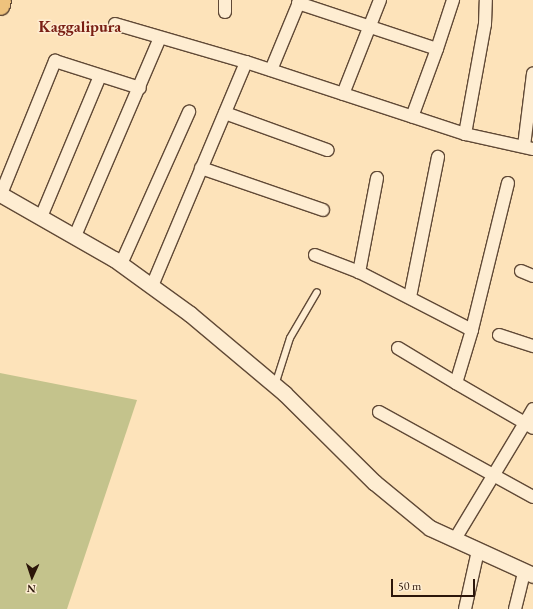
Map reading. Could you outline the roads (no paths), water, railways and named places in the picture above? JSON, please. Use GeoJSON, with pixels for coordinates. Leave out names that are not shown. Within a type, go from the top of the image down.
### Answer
{"type":"FeatureCollection","features":[{"type":"Feature","properties":{"kind":"highway"},"geometry":{"type":"LineString","coordinates":[[0,5],[2,0]]}},
{"type":"Feature","properties":{"kind":"street"},"geometry":{"type":"LineString","coordinates":[[225,0],[225,12]]}},
{"type":"Feature","properties":{"kind":"street"},"geometry":{"type":"LineString","coordinates":[[343,94],[380,0]]}},
{"type":"Feature","properties":{"kind":"street"},"geometry":{"type":"LineString","coordinates":[[412,117],[453,0]]}},
{"type":"Feature","properties":{"kind":"street"},"geometry":{"type":"LineString","coordinates":[[464,134],[485,24],[486,0]]}},
{"type":"Feature","properties":{"kind":"street"},"geometry":{"type":"LineString","coordinates":[[271,70],[299,2],[436,49]]}},
{"type":"Feature","properties":{"kind":"street"},"geometry":{"type":"LineString","coordinates":[[115,24],[246,62],[464,134],[529,147],[533,74]]}},
{"type":"Feature","properties":{"kind":"street"},"geometry":{"type":"LineString","coordinates":[[75,236],[140,88],[160,38]]}},
{"type":"Feature","properties":{"kind":"street"},"geometry":{"type":"LineString","coordinates":[[140,88],[55,61],[1,194],[121,264],[190,314],[275,385],[374,482],[430,528],[528,573],[515,609]]}},
{"type":"Feature","properties":{"kind":"street"},"geometry":{"type":"LineString","coordinates":[[152,286],[246,62]]}},
{"type":"Feature","properties":{"kind":"street"},"geometry":{"type":"LineString","coordinates":[[41,217],[100,76]]}},
{"type":"Feature","properties":{"kind":"street"},"geometry":{"type":"LineString","coordinates":[[121,264],[189,112]]}},
{"type":"Feature","properties":{"kind":"street"},"geometry":{"type":"LineString","coordinates":[[225,113],[327,150]]}},
{"type":"Feature","properties":{"kind":"street"},"geometry":{"type":"LineString","coordinates":[[410,297],[438,157]]}},
{"type":"Feature","properties":{"kind":"street"},"geometry":{"type":"LineString","coordinates":[[202,168],[323,210]]}},
{"type":"Feature","properties":{"kind":"street"},"geometry":{"type":"LineString","coordinates":[[359,272],[377,178]]}},
{"type":"Feature","properties":{"kind":"street"},"geometry":{"type":"LineString","coordinates":[[456,384],[472,330],[508,183]]}},
{"type":"Feature","properties":{"kind":"street"},"geometry":{"type":"LineString","coordinates":[[315,255],[359,272],[472,330]]}},
{"type":"Feature","properties":{"kind":"street"},"geometry":{"type":"LineString","coordinates":[[521,271],[533,276]]}},
{"type":"Feature","properties":{"kind":"street"},"geometry":{"type":"LineString","coordinates":[[499,335],[533,346]]}},
{"type":"Feature","properties":{"kind":"street"},"geometry":{"type":"LineString","coordinates":[[398,348],[456,384],[529,425]]}},
{"type":"Feature","properties":{"kind":"street"},"geometry":{"type":"LineString","coordinates":[[455,540],[495,475],[529,425],[533,408]]}},
{"type":"Feature","properties":{"kind":"street"},"geometry":{"type":"LineString","coordinates":[[379,412],[533,497]]}},
{"type":"Feature","properties":{"kind":"street"},"geometry":{"type":"LineString","coordinates":[[465,609],[478,551]]}},
{"type":"Feature","properties":{"kind":"lane"},"geometry":{"type":"LineString","coordinates":[[275,385],[290,338],[317,292]]}},
{"type":"Feature","properties":{"kind":"district","name":"Kaggalipura"},"geometry":{"type":"Point","coordinates":[80,27]}}]}
